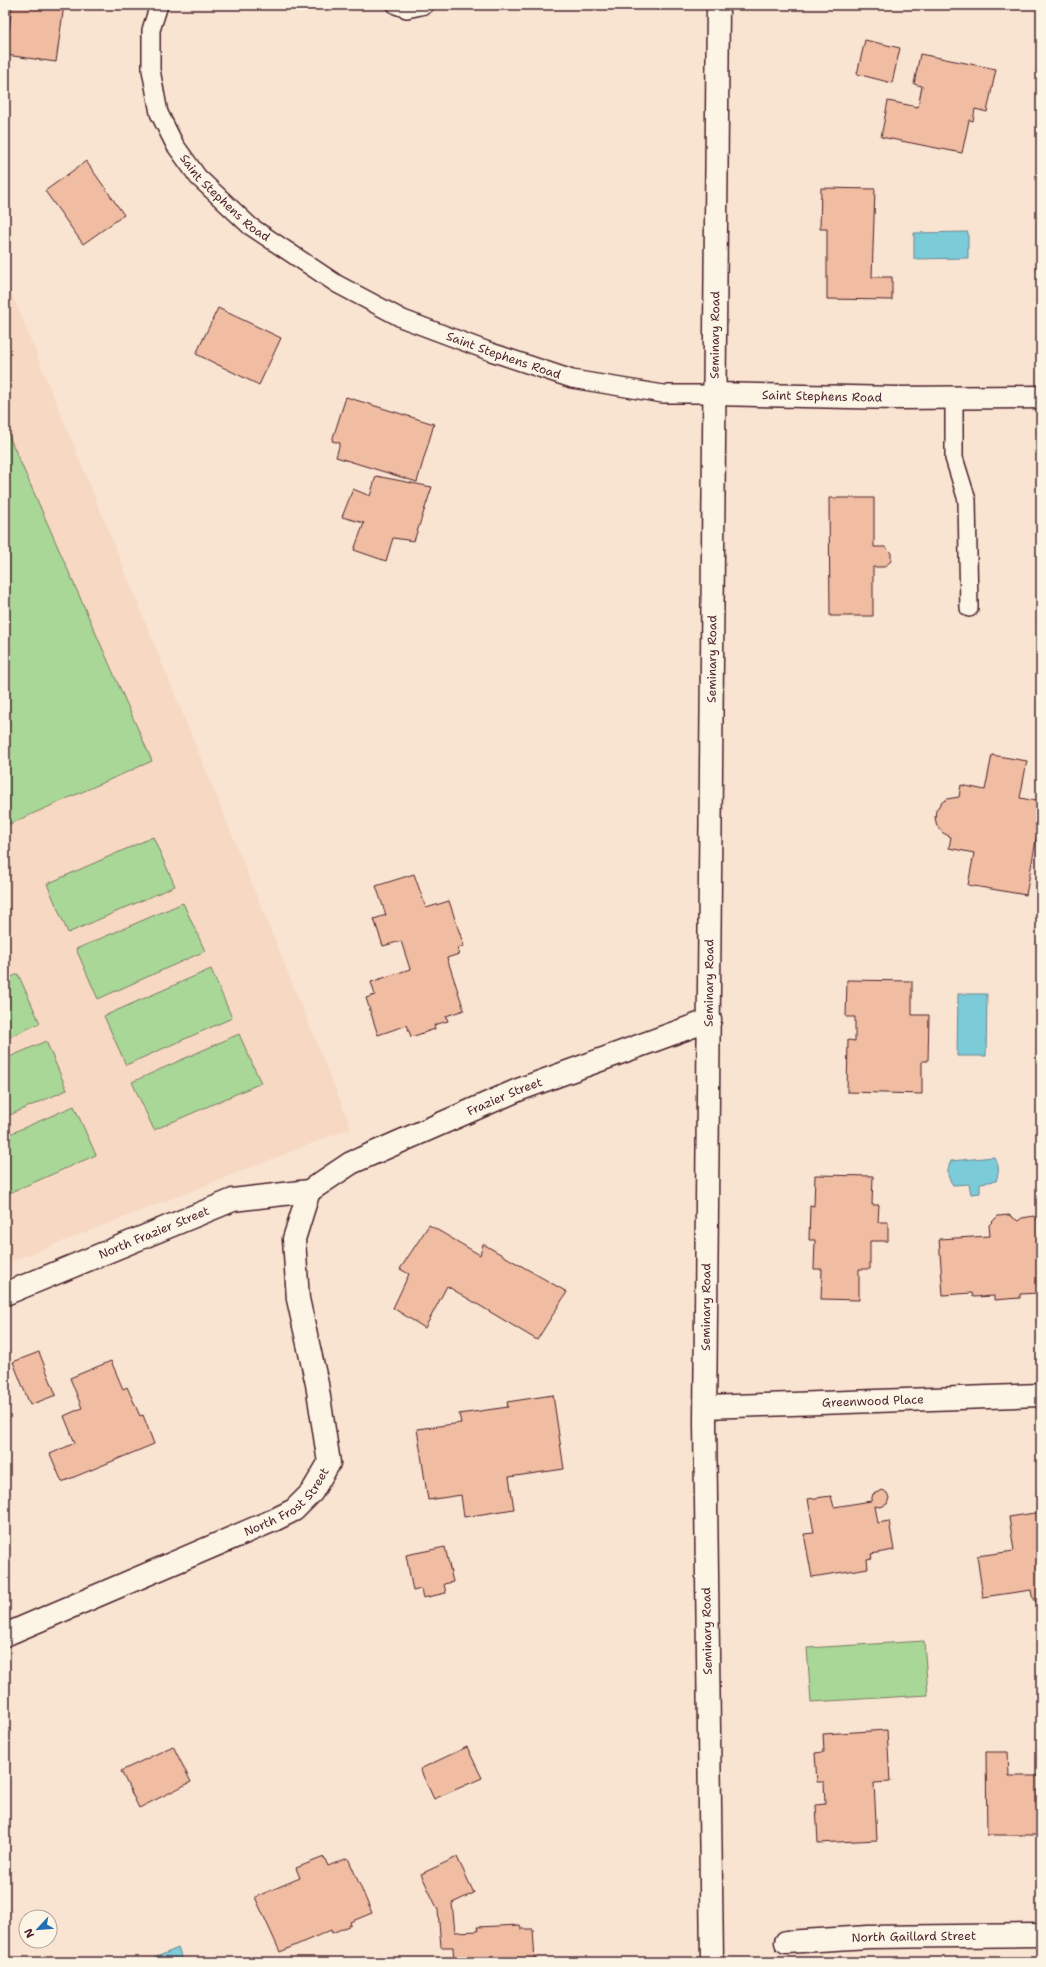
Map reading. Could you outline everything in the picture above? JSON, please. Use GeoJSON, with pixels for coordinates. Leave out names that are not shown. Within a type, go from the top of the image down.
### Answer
{"type":"FeatureCollection","features":[{"type":"Feature","properties":{"kind":"street","name":"Seminary Road"},"geometry":{"type":"LineString","coordinates":[[712,1962],[707,1637],[706,1407],[718,5]]}},
{"type":"Feature","properties":{"kind":"street","name":"Saint Stephens Road"},"geometry":{"type":"LineString","coordinates":[[715,394],[896,398],[1041,397]]}},
{"type":"Feature","properties":{"kind":"street","name":"Frazier Street"},"geometry":{"type":"LineString","coordinates":[[309,1191],[351,1163],[503,1096],[710,1020]]}},
{"type":"Feature","properties":{"kind":"street","name":"North Frazier Street"},"geometry":{"type":"LineString","coordinates":[[5,1294],[233,1200],[309,1191]]}},
{"type":"Feature","properties":{"kind":"street","name":"North Frost Street"},"geometry":{"type":"LineString","coordinates":[[5,1635],[274,1520],[294,1510],[312,1492],[329,1463],[317,1384],[298,1299],[294,1240],[309,1191]]}},
{"type":"Feature","properties":{"kind":"street","name":"Greenwood Place"},"geometry":{"type":"LineString","coordinates":[[706,1407],[1041,1395]]}},
{"type":"Feature","properties":{"kind":"street","name":"North Gaillard Street"},"geometry":{"type":"LineString","coordinates":[[786,1942],[868,1937],[1041,1935]]}},
{"type":"Feature","properties":{"kind":"lane","name":"Saint Stephens Road"},"geometry":{"type":"LineString","coordinates":[[159,5],[151,30],[151,70],[159,113],[175,145],[198,177],[250,226],[337,284],[403,319],[491,352],[572,379],[663,394],[715,394]]}},
{"type":"Feature","properties":{"kind":"lane"},"geometry":{"type":"LineString","coordinates":[[396,5],[407,10],[425,5]]}},
{"type":"Feature","properties":{"kind":"lane"},"geometry":{"type":"LineString","coordinates":[[954,397],[954,458],[967,500],[970,608]]}},
{"type":"Feature","properties":{"kind":"shaded area"},"geometry":{"type":"Polygon","coordinates":[[[5,277],[351,1128],[5,1264],[5,277]]]}},
{"type":"Feature","properties":{"kind":"green space"},"geometry":{"type":"Polygon","coordinates":[[[5,427],[152,761],[5,826],[5,427]]]}},
{"type":"Feature","properties":{"kind":"green space"},"geometry":{"type":"Polygon","coordinates":[[[153,837],[175,886],[68,933],[47,884],[153,837]]]}},
{"type":"Feature","properties":{"kind":"green space"},"geometry":{"type":"Polygon","coordinates":[[[183,903],[205,951],[98,999],[76,949],[183,903]]]}},
{"type":"Feature","properties":{"kind":"green space"},"geometry":{"type":"Polygon","coordinates":[[[211,969],[232,1018],[126,1065],[104,1016],[211,969]]]}},
{"type":"Feature","properties":{"kind":"green space"},"geometry":{"type":"Polygon","coordinates":[[[18,974],[40,1023],[5,1039],[5,980],[18,974]]]}},
{"type":"Feature","properties":{"kind":"green space"},"geometry":{"type":"Polygon","coordinates":[[[239,1034],[261,1083],[154,1130],[132,1082],[239,1034]]]}},
{"type":"Feature","properties":{"kind":"green space"},"geometry":{"type":"Polygon","coordinates":[[[46,1041],[67,1090],[5,1117],[5,1059],[46,1041]]]}},
{"type":"Feature","properties":{"kind":"green space"},"geometry":{"type":"Polygon","coordinates":[[[74,1106],[96,1155],[5,1195],[5,1136],[74,1106]]]}},
{"type":"Feature","properties":{"kind":"green space"},"geometry":{"type":"Polygon","coordinates":[[[924,1641],[928,1695],[811,1702],[807,1648],[924,1641]]]}},
{"type":"Feature","properties":{"kind":"water"},"geometry":{"type":"Polygon","coordinates":[[[968,232],[968,258],[914,259],[914,233],[968,232]]]}},
{"type":"Feature","properties":{"kind":"water"},"geometry":{"type":"Polygon","coordinates":[[[958,994],[987,994],[986,1056],[957,1056],[958,994]]]}},
{"type":"Feature","properties":{"kind":"water"},"geometry":{"type":"Polygon","coordinates":[[[994,1157],[998,1169],[996,1181],[980,1183],[980,1193],[971,1194],[969,1184],[953,1185],[949,1179],[948,1168],[951,1161],[994,1157]]]}},
{"type":"Feature","properties":{"kind":"water"},"geometry":{"type":"Polygon","coordinates":[[[178,1948],[184,1962],[145,1962],[178,1948]]]}},
{"type":"Feature","properties":{"kind":"building"},"geometry":{"type":"Polygon","coordinates":[[[12,5],[64,5],[56,62],[6,55],[12,5]]]}},
{"type":"Feature","properties":{"kind":"building"},"geometry":{"type":"Polygon","coordinates":[[[865,40],[900,48],[892,83],[857,74],[865,40]]]}},
{"type":"Feature","properties":{"kind":"building"},"geometry":{"type":"Polygon","coordinates":[[[920,54],[996,69],[987,112],[975,109],[973,121],[969,120],[962,153],[881,137],[888,101],[918,107],[922,86],[914,84],[920,54]]]}},
{"type":"Feature","properties":{"kind":"building"},"geometry":{"type":"Polygon","coordinates":[[[86,161],[124,215],[83,244],[45,191],[86,161]]]}},
{"type":"Feature","properties":{"kind":"building"},"geometry":{"type":"Polygon","coordinates":[[[821,188],[875,189],[872,277],[892,277],[892,300],[827,299],[827,229],[820,229],[821,188]]]}},
{"type":"Feature","properties":{"kind":"building"},"geometry":{"type":"Polygon","coordinates":[[[1037,223],[1041,223],[1041,268],[1037,268],[1037,223]]]}},
{"type":"Feature","properties":{"kind":"building"},"geometry":{"type":"Polygon","coordinates":[[[218,308],[281,338],[259,385],[196,354],[218,308]]]}},
{"type":"Feature","properties":{"kind":"building"},"geometry":{"type":"Polygon","coordinates":[[[346,397],[434,424],[417,482],[336,457],[340,443],[332,441],[346,397]]]}},
{"type":"Feature","properties":{"kind":"building"},"geometry":{"type":"Polygon","coordinates":[[[376,476],[432,487],[414,541],[393,538],[386,561],[354,550],[364,523],[342,517],[353,489],[370,496],[376,476]]]}},
{"type":"Feature","properties":{"kind":"building"},"geometry":{"type":"Polygon","coordinates":[[[829,498],[874,498],[874,547],[885,547],[891,553],[891,561],[884,567],[873,567],[873,616],[830,616],[829,498]]]}},
{"type":"Feature","properties":{"kind":"building"},"geometry":{"type":"Polygon","coordinates":[[[1041,594],[1041,622],[1037,622],[1041,594]]]}},
{"type":"Feature","properties":{"kind":"building"},"geometry":{"type":"Polygon","coordinates":[[[992,755],[1027,761],[1020,798],[1041,802],[1041,813],[1026,895],[968,885],[974,853],[949,848],[951,837],[943,833],[937,826],[935,818],[936,810],[941,803],[947,799],[959,797],[961,785],[985,790],[992,755]]]}},
{"type":"Feature","properties":{"kind":"building"},"geometry":{"type":"Polygon","coordinates":[[[414,874],[426,908],[449,901],[464,946],[457,948],[459,954],[447,958],[464,1010],[446,1016],[448,1021],[434,1025],[435,1029],[411,1037],[407,1025],[378,1035],[366,998],[375,995],[371,982],[410,969],[401,941],[383,946],[374,919],[386,915],[376,886],[414,874]]]}},
{"type":"Feature","properties":{"kind":"building"},"geometry":{"type":"Polygon","coordinates":[[[847,980],[912,981],[912,1015],[929,1015],[928,1061],[922,1061],[922,1094],[847,1092],[848,1040],[855,1041],[855,1017],[846,1017],[847,980]]]}},
{"type":"Feature","properties":{"kind":"building"},"geometry":{"type":"Polygon","coordinates":[[[815,1175],[873,1176],[872,1205],[879,1205],[878,1222],[888,1222],[888,1241],[870,1241],[870,1269],[859,1269],[859,1300],[821,1299],[822,1269],[814,1269],[815,1240],[809,1240],[810,1205],[814,1206],[815,1175]]]}},
{"type":"Feature","properties":{"kind":"building"},"geometry":{"type":"Polygon","coordinates":[[[1009,1215],[1018,1221],[1022,1218],[1034,1216],[1039,1222],[1039,1232],[1041,1232],[1041,1289],[1038,1289],[1039,1293],[1020,1294],[1020,1298],[994,1300],[994,1296],[973,1297],[972,1293],[943,1295],[939,1239],[990,1236],[989,1225],[998,1216],[1009,1215]]]}},
{"type":"Feature","properties":{"kind":"building"},"geometry":{"type":"Polygon","coordinates":[[[429,1225],[480,1255],[483,1244],[567,1292],[537,1340],[447,1286],[425,1328],[393,1308],[409,1274],[400,1269],[429,1225]]]}},
{"type":"Feature","properties":{"kind":"building"},"geometry":{"type":"Polygon","coordinates":[[[39,1352],[56,1395],[30,1405],[13,1362],[39,1352]]]}},
{"type":"Feature","properties":{"kind":"building"},"geometry":{"type":"Polygon","coordinates":[[[111,1361],[123,1389],[127,1387],[140,1416],[143,1415],[154,1444],[62,1482],[50,1454],[75,1443],[64,1416],[82,1408],[70,1378],[111,1361]]]}},
{"type":"Feature","properties":{"kind":"building"},"geometry":{"type":"Polygon","coordinates":[[[553,1395],[564,1469],[509,1477],[514,1509],[464,1517],[461,1495],[428,1500],[417,1429],[461,1423],[459,1414],[508,1407],[507,1402],[553,1395]]]}},
{"type":"Feature","properties":{"kind":"building"},"geometry":{"type":"Polygon","coordinates":[[[883,1490],[887,1493],[889,1498],[887,1504],[881,1507],[875,1506],[878,1523],[889,1521],[894,1550],[871,1554],[872,1558],[867,1559],[868,1568],[812,1577],[804,1534],[814,1533],[808,1499],[831,1496],[834,1507],[871,1501],[873,1494],[883,1490]]]}},
{"type":"Feature","properties":{"kind":"building"},"geometry":{"type":"Polygon","coordinates":[[[1041,1512],[1041,1604],[1036,1602],[1032,1596],[1031,1590],[983,1597],[977,1556],[1014,1551],[1009,1517],[1041,1512]]]}},
{"type":"Feature","properties":{"kind":"building"},"geometry":{"type":"Polygon","coordinates":[[[445,1547],[453,1582],[444,1584],[446,1593],[423,1598],[421,1589],[413,1591],[406,1555],[445,1547]]]}},
{"type":"Feature","properties":{"kind":"building"},"geometry":{"type":"Polygon","coordinates":[[[887,1730],[890,1782],[874,1783],[877,1840],[818,1843],[816,1805],[825,1804],[824,1782],[817,1782],[815,1753],[824,1752],[823,1734],[887,1730]]]}},
{"type":"Feature","properties":{"kind":"building"},"geometry":{"type":"Polygon","coordinates":[[[173,1746],[191,1782],[139,1808],[121,1771],[173,1746]]]}},
{"type":"Feature","properties":{"kind":"building"},"geometry":{"type":"Polygon","coordinates":[[[467,1747],[482,1778],[434,1799],[420,1769],[467,1747]]]}},
{"type":"Feature","properties":{"kind":"building"},"geometry":{"type":"Polygon","coordinates":[[[986,1752],[1008,1752],[1009,1776],[1041,1776],[1041,1835],[987,1835],[986,1752]]]}},
{"type":"Feature","properties":{"kind":"building"},"geometry":{"type":"Polygon","coordinates":[[[324,1857],[328,1866],[348,1858],[372,1913],[350,1922],[351,1925],[332,1933],[331,1930],[280,1952],[255,1897],[300,1878],[296,1868],[324,1857]]]}},
{"type":"Feature","properties":{"kind":"building"},"geometry":{"type":"Polygon","coordinates":[[[457,1857],[474,1893],[452,1903],[455,1932],[478,1931],[477,1927],[520,1925],[521,1929],[533,1929],[535,1962],[454,1962],[453,1947],[441,1947],[438,1910],[421,1874],[457,1857]]]}}]}
